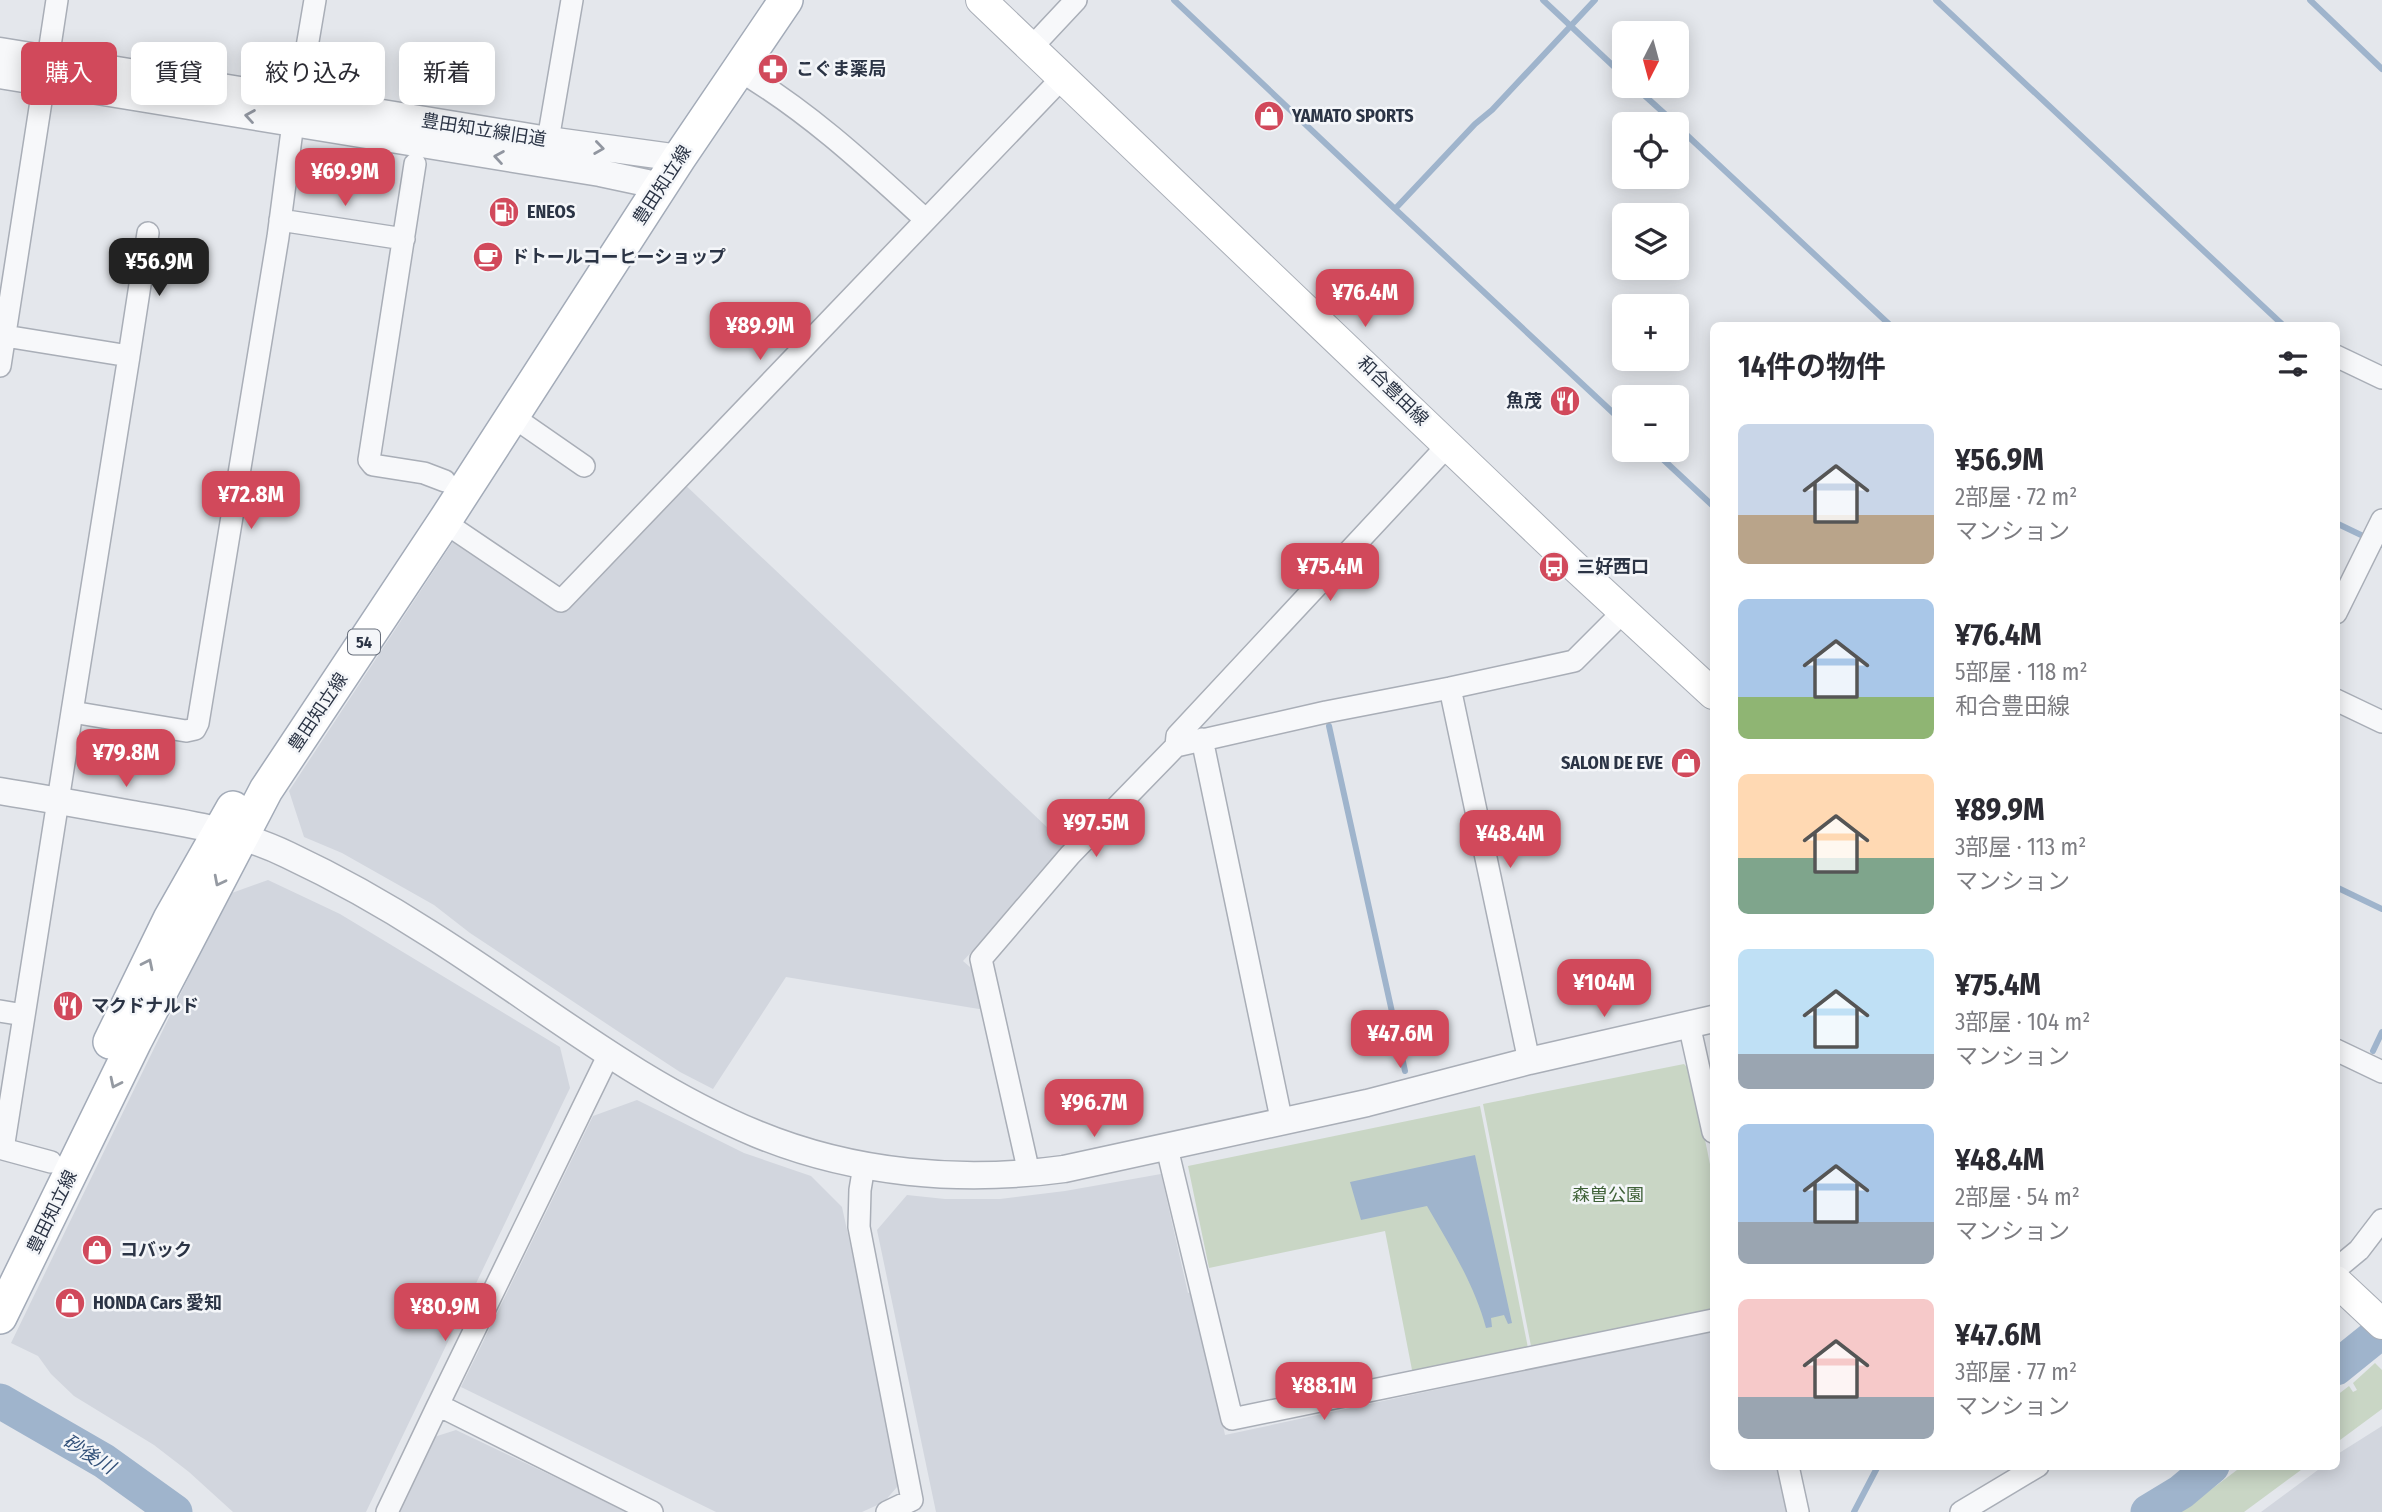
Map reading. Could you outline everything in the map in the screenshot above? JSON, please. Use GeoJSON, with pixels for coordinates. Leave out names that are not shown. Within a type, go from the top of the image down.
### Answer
{"type":"FeatureCollection","features":[{"type":"Feature","properties":{"kind":"main road","name":"豊田知立線"},"geometry":{"type":"LineString","coordinates":[[0,1268],[170,919],[230,833],[266,790],[512,416],[759,0]]}},
{"type":"Feature","properties":{"kind":"main road","name":"豊田知立線"},"geometry":{"type":"LineString","coordinates":[[667,155],[738,70],[786,0]]}},
{"type":"Feature","properties":{"kind":"main road","name":"和合豊田線"},"geometry":{"type":"LineString","coordinates":[[981,0],[1710,691]]}},
{"type":"Feature","properties":{"kind":"main road","name":"豊田知立線"},"geometry":{"type":"LineString","coordinates":[[0,1317],[135,1041],[222,876],[230,833],[251,778],[445,481],[649,185]]}},
{"type":"Feature","properties":{"kind":"main road"},"geometry":{"type":"LineString","coordinates":[[2340,1285],[2382,1324]]}},
{"type":"Feature","properties":{"kind":"street"},"geometry":{"type":"LineString","coordinates":[[50,42],[57,0]]}},
{"type":"Feature","properties":{"kind":"street"},"geometry":{"type":"LineString","coordinates":[[72,712],[186,731],[195,729],[198,723],[315,0]]}},
{"type":"Feature","properties":{"kind":"street"},"geometry":{"type":"LineString","coordinates":[[548,140],[572,0]]}},
{"type":"Feature","properties":{"kind":"street"},"geometry":{"type":"LineString","coordinates":[[1032,47],[1076,0]]}},
{"type":"Feature","properties":{"kind":"street","name":"豊田知立線旧道"},"geometry":{"type":"LineString","coordinates":[[0,51],[21,60]]}},
{"type":"Feature","properties":{"kind":"street"},"geometry":{"type":"LineString","coordinates":[[738,70],[769,88],[817,125],[873,171],[926,220]]}},
{"type":"Feature","properties":{"kind":"street","name":"豊田知立線旧道"},"geometry":{"type":"LineString","coordinates":[[0,75],[21,73]]}},
{"type":"Feature","properties":{"kind":"street"},"geometry":{"type":"LineString","coordinates":[[444,522],[561,601],[1063,77]]}},
{"type":"Feature","properties":{"kind":"street","name":"豊田知立線旧道"},"geometry":{"type":"LineString","coordinates":[[117,82],[296,111],[649,185]]}},
{"type":"Feature","properties":{"kind":"street"},"geometry":{"type":"LineString","coordinates":[[0,366],[41,105]]}},
{"type":"Feature","properties":{"kind":"street","name":"豊田知立線旧道"},"geometry":{"type":"LineString","coordinates":[[296,111],[667,155]]}},
{"type":"Feature","properties":{"kind":"street"},"geometry":{"type":"LineString","coordinates":[[415,164],[369,460],[373,465],[424,472],[445,481]]}},
{"type":"Feature","properties":{"kind":"street"},"geometry":{"type":"LineString","coordinates":[[280,219],[404,239]]}},
{"type":"Feature","properties":{"kind":"street"},"geometry":{"type":"LineString","coordinates":[[51,1162],[3,1149],[148,233]]}},
{"type":"Feature","properties":{"kind":"street"},"geometry":{"type":"LineString","coordinates":[[5,336],[129,356]]}},
{"type":"Feature","properties":{"kind":"street"},"geometry":{"type":"LineString","coordinates":[[2340,358],[2382,378]]}},
{"type":"Feature","properties":{"kind":"street"},"geometry":{"type":"LineString","coordinates":[[512,416],[584,466]]}},
{"type":"Feature","properties":{"kind":"street"},"geometry":{"type":"LineString","coordinates":[[1176,746],[1177,736],[1449,444]]}},
{"type":"Feature","properties":{"kind":"street"},"geometry":{"type":"LineString","coordinates":[[2340,605],[2382,520]]}},
{"type":"Feature","properties":{"kind":"street"},"geometry":{"type":"LineString","coordinates":[[1029,1174],[981,959],[1070,855],[1176,746],[1574,661],[1624,611]]}},
{"type":"Feature","properties":{"kind":"street"},"geometry":{"type":"LineString","coordinates":[[1450,688],[1529,1061]]}},
{"type":"Feature","properties":{"kind":"street"},"geometry":{"type":"LineString","coordinates":[[2340,702],[2382,722]]}},
{"type":"Feature","properties":{"kind":"street"},"geometry":{"type":"LineString","coordinates":[[1202,739],[1282,1123]]}},
{"type":"Feature","properties":{"kind":"street"},"geometry":{"type":"LineString","coordinates":[[0,791],[230,833],[285,853],[361,892],[431,934],[676,1096],[747,1130],[807,1152],[864,1166],[929,1174],[1029,1174],[1282,1123],[1701,1021],[1710,1104]]}},
{"type":"Feature","properties":{"kind":"street"},"geometry":{"type":"LineString","coordinates":[[0,1011],[24,1015]]}},
{"type":"Feature","properties":{"kind":"street"},"geometry":{"type":"LineString","coordinates":[[2340,1052],[2382,1072]]}},
{"type":"Feature","properties":{"kind":"street"},"geometry":{"type":"LineString","coordinates":[[387,1512],[609,1054]]}},
{"type":"Feature","properties":{"kind":"street"},"geometry":{"type":"LineString","coordinates":[[1167,1148],[1232,1419],[1710,1321]]}},
{"type":"Feature","properties":{"kind":"street"},"geometry":{"type":"LineString","coordinates":[[864,1166],[859,1227],[912,1500],[887,1512]]}},
{"type":"Feature","properties":{"kind":"street"},"geometry":{"type":"LineString","coordinates":[[2340,1266],[2359,1250],[2382,1220]]}},
{"type":"Feature","properties":{"kind":"street"},"geometry":{"type":"LineString","coordinates":[[438,1405],[652,1512]]}},
{"type":"Feature","properties":{"kind":"street"},"geometry":{"type":"LineString","coordinates":[[1789,1470],[1798,1512]]}},
{"type":"Feature","properties":{"kind":"street"},"geometry":{"type":"LineString","coordinates":[[1961,1512],[2031,1470]]}},
{"type":"Feature","properties":{"kind":"shaded area"},"geometry":{"type":"Polygon","coordinates":[[[680,480],[1069,848],[963,961],[978,974],[985,1010],[786,977],[713,1089],[680,1072],[625,1036],[470,933],[434,905],[342,853],[304,837],[289,791],[458,534],[560,606],[680,480]]]}},
{"type":"Feature","properties":{"kind":"shaded area"},"geometry":{"type":"Polygon","coordinates":[[[268,880],[340,914],[560,1047],[570,1088],[366,1512],[233,1512],[154,1445],[74,1396],[51,1374],[38,1356],[11,1343],[229,894],[268,880]]]}},
{"type":"Feature","properties":{"kind":"shaded area"},"geometry":{"type":"Polygon","coordinates":[[[637,1100],[744,1153],[811,1176],[842,1207],[900,1472],[897,1487],[884,1502],[862,1512],[716,1512],[461,1387],[593,1116],[637,1100]]]}},
{"type":"Feature","properties":{"kind":"shaded area"},"geometry":{"type":"Polygon","coordinates":[[[1161,1174],[1188,1293],[1195,1292],[1225,1435],[1710,1331],[1710,1470],[1781,1470],[1789,1512],[936,1512],[877,1230],[907,1195],[945,1199],[1000,1199],[1161,1174]]]}},
{"type":"Feature","properties":{"kind":"shaded area"},"geometry":{"type":"Polygon","coordinates":[[[2382,1426],[2382,1512],[2261,1512],[2318,1470],[2340,1470],[2340,1452],[2382,1426]]]}},
{"type":"Feature","properties":{"kind":"shaded area"},"geometry":{"type":"Polygon","coordinates":[[[456,1430],[628,1512],[399,1512],[434,1437],[456,1430]]]}},
{"type":"Feature","properties":{"kind":"green space","name":"森曽公園"},"geometry":{"type":"Polygon","coordinates":[[[1684,1064],[1691,1071],[1710,1164],[1710,1313],[1532,1351],[1483,1104],[1684,1064]]]}},
{"type":"Feature","properties":{"kind":"green space"},"geometry":{"type":"Polygon","coordinates":[[[1480,1106],[1529,1353],[1413,1375],[1385,1231],[1209,1268],[1188,1166],[1480,1106]]]}},
{"type":"Feature","properties":{"kind":"green space"},"geometry":{"type":"Polygon","coordinates":[[[2375,1363],[2382,1370],[2382,1409],[2340,1440],[2340,1393],[2349,1386],[2353,1392],[2357,1390],[2353,1383],[2375,1363]]]}},
{"type":"Feature","properties":{"kind":"green space"},"geometry":{"type":"Polygon","coordinates":[[[2237,1470],[2301,1470],[2244,1512],[2181,1512],[2237,1470]]]}},
{"type":"Feature","properties":{"kind":"water"},"geometry":{"type":"Polygon","coordinates":[[[1475,1155],[1512,1323],[1508,1324],[1504,1315],[1491,1318],[1492,1327],[1486,1328],[1468,1280],[1427,1206],[1361,1220],[1350,1182],[1475,1155]]]}},
{"type":"Feature","properties":{"kind":"waterway"},"geometry":{"type":"LineString","coordinates":[[1174,0],[1395,209],[1595,0]]}},
{"type":"Feature","properties":{"kind":"waterway"},"geometry":{"type":"LineString","coordinates":[[1543,0],[1612,65]]}},
{"type":"Feature","properties":{"kind":"waterway"},"geometry":{"type":"LineString","coordinates":[[1936,0],[2280,322]]}},
{"type":"Feature","properties":{"kind":"waterway"},"geometry":{"type":"LineString","coordinates":[[2310,0],[2382,69]]}},
{"type":"Feature","properties":{"kind":"waterway"},"geometry":{"type":"LineString","coordinates":[[1647,98],[1663,112]]}},
{"type":"Feature","properties":{"kind":"waterway"},"geometry":{"type":"LineString","coordinates":[[1689,137],[1887,322]]}},
{"type":"Feature","properties":{"kind":"waterway"},"geometry":{"type":"LineString","coordinates":[[1395,209],[1612,412]]}},
{"type":"Feature","properties":{"kind":"waterway"},"geometry":{"type":"LineString","coordinates":[[1666,462],[1710,503]]}},
{"type":"Feature","properties":{"kind":"waterway"},"geometry":{"type":"LineString","coordinates":[[2340,525],[2382,545]]}},
{"type":"Feature","properties":{"kind":"waterway"},"geometry":{"type":"LineString","coordinates":[[1329,726],[1405,1071]]}},
{"type":"Feature","properties":{"kind":"waterway"},"geometry":{"type":"LineString","coordinates":[[2340,889],[2382,909]]}},
{"type":"Feature","properties":{"kind":"waterway"},"geometry":{"type":"LineString","coordinates":[[2373,1051],[2382,1032]]}},
{"type":"Feature","properties":{"kind":"waterway"},"geometry":{"type":"LineString","coordinates":[[2340,1365],[2382,1331]]}},
{"type":"Feature","properties":{"kind":"waterway","name":"砂後川"},"geometry":{"type":"LineString","coordinates":[[0,1401],[104,1461],[175,1512]]}},
{"type":"Feature","properties":{"kind":"waterway"},"geometry":{"type":"LineString","coordinates":[[1854,1512],[1876,1470]]}},
{"type":"Feature","properties":{"kind":"waterway"},"geometry":{"type":"LineString","coordinates":[[2148,1512],[2181,1492],[2207,1470]]}},
{"type":"Feature","properties":{"kind":"place","name":"こぐま薬局"},"geometry":{"type":"Point","coordinates":[773,69]}},
{"type":"Feature","properties":{"kind":"place","name":"YAMATO SPORTS"},"geometry":{"type":"Point","coordinates":[1269,116]}},
{"type":"Feature","properties":{"kind":"place","name":"ENEOS"},"geometry":{"type":"Point","coordinates":[504,212]}},
{"type":"Feature","properties":{"kind":"place","name":"ドトールコーヒーショップ"},"geometry":{"type":"Point","coordinates":[488,257]}},
{"type":"Feature","properties":{"kind":"place","name":"魚茂"},"geometry":{"type":"Point","coordinates":[1565,401]}},
{"type":"Feature","properties":{"kind":"place","name":"三好西口"},"geometry":{"type":"Point","coordinates":[1554,567]}},
{"type":"Feature","properties":{"kind":"place","name":"SALON DE EVE"},"geometry":{"type":"Point","coordinates":[1686,763]}},
{"type":"Feature","properties":{"kind":"place","name":"マクドナルド"},"geometry":{"type":"Point","coordinates":[68,1006]}},
{"type":"Feature","properties":{"kind":"place","name":"コバック"},"geometry":{"type":"Point","coordinates":[97,1250]}},
{"type":"Feature","properties":{"kind":"place","name":"HONDA Cars 愛知"},"geometry":{"type":"Point","coordinates":[70,1303]}}]}
